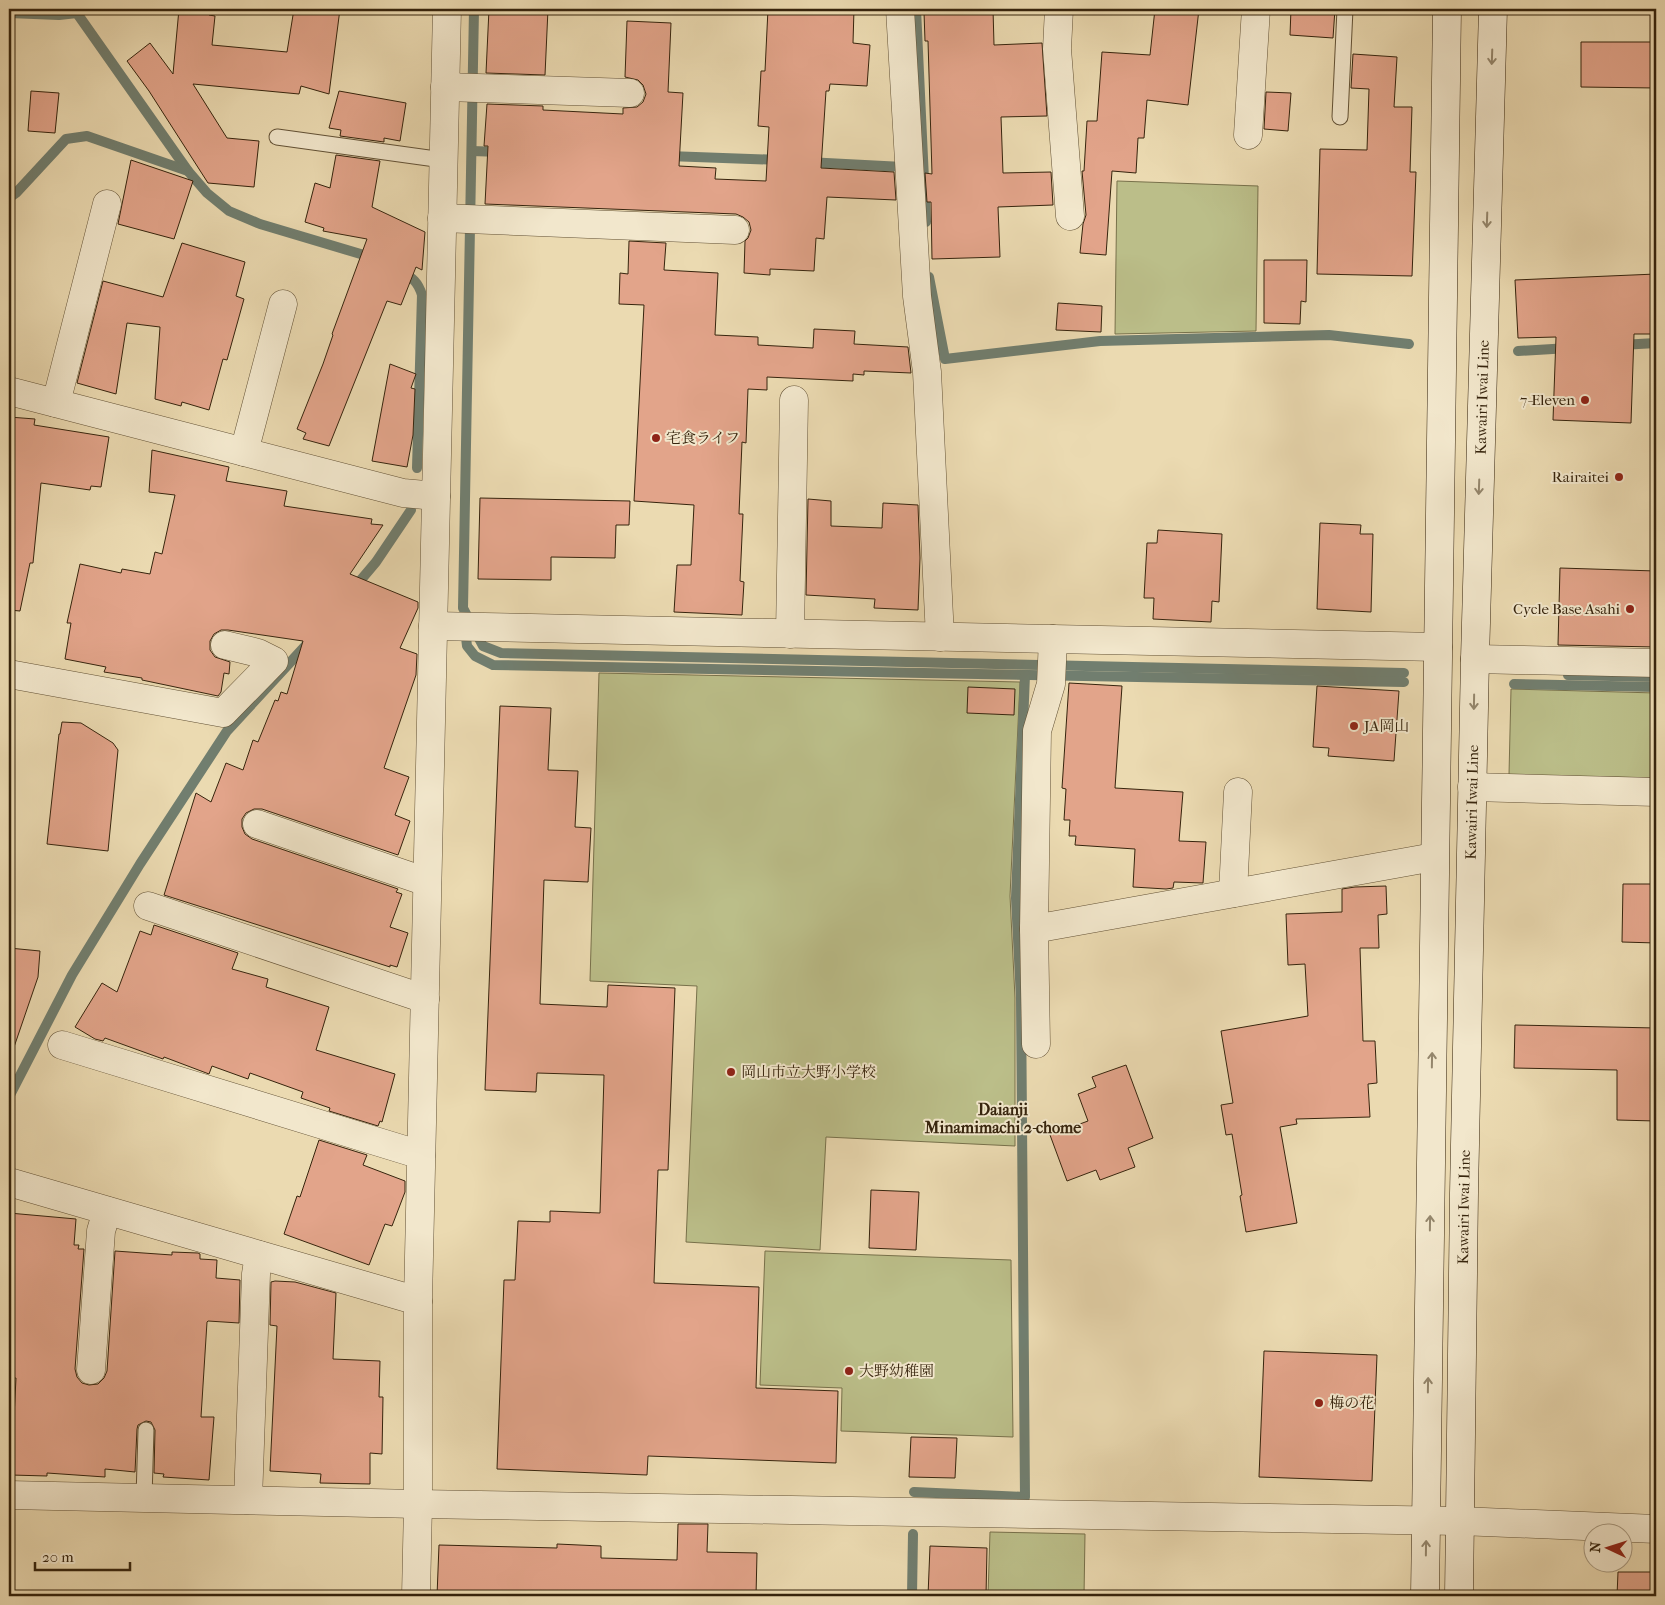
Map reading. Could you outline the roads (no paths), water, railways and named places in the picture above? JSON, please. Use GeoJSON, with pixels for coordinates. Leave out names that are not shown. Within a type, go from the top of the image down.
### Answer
{"type":"FeatureCollection","features":[{"type":"Feature","properties":{"kind":"street"},"geometry":{"type":"LineString","coordinates":[[416,1596],[418,1302],[427,882],[443,627],[436,496],[460,219],[444,160],[465,88],[447,9]]}},
{"type":"Feature","properties":{"kind":"street"},"geometry":{"type":"LineString","coordinates":[[900,9],[917,296],[927,372],[940,637]]}},
{"type":"Feature","properties":{"kind":"street"},"geometry":{"type":"LineString","coordinates":[[1059,9],[1057,49],[1070,216]]}},
{"type":"Feature","properties":{"kind":"street"},"geometry":{"type":"LineString","coordinates":[[1248,135],[1256,9]]}},
{"type":"Feature","properties":{"kind":"street"},"geometry":{"type":"LineString","coordinates":[[1425,1596],[1447,9]]}},
{"type":"Feature","properties":{"kind":"street","name":"Kawairi Iwai Line"},"geometry":{"type":"LineString","coordinates":[[1459,1596],[1472,787],[1493,9]]}},
{"type":"Feature","properties":{"kind":"street"},"geometry":{"type":"LineString","coordinates":[[465,88],[630,93]]}},
{"type":"Feature","properties":{"kind":"street"},"geometry":{"type":"LineString","coordinates":[[56,403],[107,204]]}},
{"type":"Feature","properties":{"kind":"street"},"geometry":{"type":"LineString","coordinates":[[460,219],[735,230]]}},
{"type":"Feature","properties":{"kind":"street"},"geometry":{"type":"LineString","coordinates":[[244,452],[283,304]]}},
{"type":"Feature","properties":{"kind":"street"},"geometry":{"type":"LineString","coordinates":[[9,391],[403,493],[436,496]]}},
{"type":"Feature","properties":{"kind":"street"},"geometry":{"type":"LineString","coordinates":[[790,634],[794,400]]}},
{"type":"Feature","properties":{"kind":"street"},"geometry":{"type":"LineString","coordinates":[[443,627],[940,637],[1053,646],[1438,647]]}},
{"type":"Feature","properties":{"kind":"street"},"geometry":{"type":"LineString","coordinates":[[9,674],[223,713],[274,661],[258,653],[225,645]]}},
{"type":"Feature","properties":{"kind":"street"},"geometry":{"type":"LineString","coordinates":[[1036,1044],[1034,929],[1037,731],[1051,684],[1053,646]]}},
{"type":"Feature","properties":{"kind":"street"},"geometry":{"type":"LineString","coordinates":[[1475,659],[1656,663]]}},
{"type":"Feature","properties":{"kind":"street"},"geometry":{"type":"LineString","coordinates":[[1472,787],[1656,792]]}},
{"type":"Feature","properties":{"kind":"street"},"geometry":{"type":"LineString","coordinates":[[1233,893],[1238,792]]}},
{"type":"Feature","properties":{"kind":"street"},"geometry":{"type":"LineString","coordinates":[[257,824],[427,882]]}},
{"type":"Feature","properties":{"kind":"street"},"geometry":{"type":"LineString","coordinates":[[1034,929],[1434,857]]}},
{"type":"Feature","properties":{"kind":"street"},"geometry":{"type":"LineString","coordinates":[[148,906],[424,999]]}},
{"type":"Feature","properties":{"kind":"street"},"geometry":{"type":"LineString","coordinates":[[62,1045],[421,1155]]}},
{"type":"Feature","properties":{"kind":"street"},"geometry":{"type":"LineString","coordinates":[[9,1182],[418,1302]]}},
{"type":"Feature","properties":{"kind":"street"},"geometry":{"type":"LineString","coordinates":[[91,1370],[101,1231],[107,1211]]}},
{"type":"Feature","properties":{"kind":"street"},"geometry":{"type":"LineString","coordinates":[[248,1500],[256,1274],[259,1255]]}},
{"type":"Feature","properties":{"kind":"street"},"geometry":{"type":"LineString","coordinates":[[9,1495],[418,1504],[1460,1521],[1656,1528]]}},
{"type":"Feature","properties":{"kind":"lane"},"geometry":{"type":"LineString","coordinates":[[1340,117],[1345,9]]}},
{"type":"Feature","properties":{"kind":"lane"},"geometry":{"type":"LineString","coordinates":[[277,137],[444,160]]}},
{"type":"Feature","properties":{"kind":"lane"},"geometry":{"type":"LineString","coordinates":[[144,1498],[146,1430]]}},
{"type":"Feature","properties":{"kind":"waterway"},"geometry":{"type":"LineString","coordinates":[[74,9],[188,171],[207,193],[229,211],[260,224],[372,258]]}},
{"type":"Feature","properties":{"kind":"waterway"},"geometry":{"type":"LineString","coordinates":[[474,9],[463,608],[483,646],[501,653],[1404,673]]}},
{"type":"Feature","properties":{"kind":"waterway"},"geometry":{"type":"LineString","coordinates":[[916,9],[926,222]]}},
{"type":"Feature","properties":{"kind":"waterway"},"geometry":{"type":"LineString","coordinates":[[9,13],[59,15],[77,13]]}},
{"type":"Feature","properties":{"kind":"waterway"},"geometry":{"type":"LineString","coordinates":[[9,198],[16,193],[66,139],[87,136],[188,171]]}},
{"type":"Feature","properties":{"kind":"waterway"},"geometry":{"type":"LineString","coordinates":[[472,151],[501,152]]}},
{"type":"Feature","properties":{"kind":"waterway"},"geometry":{"type":"LineString","coordinates":[[668,156],[780,160]]}},
{"type":"Feature","properties":{"kind":"waterway"},"geometry":{"type":"LineString","coordinates":[[807,162],[903,167]]}},
{"type":"Feature","properties":{"kind":"waterway"},"geometry":{"type":"LineString","coordinates":[[401,272],[414,281],[422,295],[417,468]]}},
{"type":"Feature","properties":{"kind":"waterway"},"geometry":{"type":"LineString","coordinates":[[929,277],[945,359],[1100,341],[1329,335],[1409,344]]}},
{"type":"Feature","properties":{"kind":"waterway"},"geometry":{"type":"LineString","coordinates":[[1621,345],[1656,343]]}},
{"type":"Feature","properties":{"kind":"waterway"},"geometry":{"type":"LineString","coordinates":[[1518,351],[1569,348]]}},
{"type":"Feature","properties":{"kind":"waterway"},"geometry":{"type":"LineString","coordinates":[[354,588],[376,562],[411,510]]}},
{"type":"Feature","properties":{"kind":"waterway"},"geometry":{"type":"LineString","coordinates":[[465,629],[467,646],[475,656],[493,665],[1404,682]]}},
{"type":"Feature","properties":{"kind":"waterway"},"geometry":{"type":"LineString","coordinates":[[9,1097],[72,975],[140,864],[227,731],[308,643]]}},
{"type":"Feature","properties":{"kind":"waterway"},"geometry":{"type":"LineString","coordinates":[[914,1492],[1025,1497],[1021,999],[1016,898],[1025,675]]}},
{"type":"Feature","properties":{"kind":"waterway"},"geometry":{"type":"LineString","coordinates":[[1568,675],[1656,677]]}},
{"type":"Feature","properties":{"kind":"waterway"},"geometry":{"type":"LineString","coordinates":[[1514,684],[1656,687]]}},
{"type":"Feature","properties":{"kind":"waterway"},"geometry":{"type":"LineString","coordinates":[[912,1596],[913,1534]]}},
{"type":"Feature","properties":{"kind":"place","name":"7-Eleven"},"geometry":{"type":"Point","coordinates":[1585,400]}},
{"type":"Feature","properties":{"kind":"place","name":"宅食ライフ"},"geometry":{"type":"Point","coordinates":[656,438]}},
{"type":"Feature","properties":{"kind":"place","name":"Rairaitei"},"geometry":{"type":"Point","coordinates":[1619,477]}},
{"type":"Feature","properties":{"kind":"place","name":"Cycle Base Asahi"},"geometry":{"type":"Point","coordinates":[1630,609]}},
{"type":"Feature","properties":{"kind":"place","name":"JA岡山"},"geometry":{"type":"Point","coordinates":[1354,726]}},
{"type":"Feature","properties":{"kind":"place","name":"岡山市立大野小学校"},"geometry":{"type":"Point","coordinates":[731,1072]}},
{"type":"Feature","properties":{"kind":"place","name":"大野幼稚園"},"geometry":{"type":"Point","coordinates":[849,1371]}},
{"type":"Feature","properties":{"kind":"place","name":"梅の花"},"geometry":{"type":"Point","coordinates":[1319,1403]}},
{"type":"Feature","properties":{"kind":"district","name":"Daianji Minamimachi 2-chome"},"geometry":{"type":"Point","coordinates":[1003,1118]}}]}
